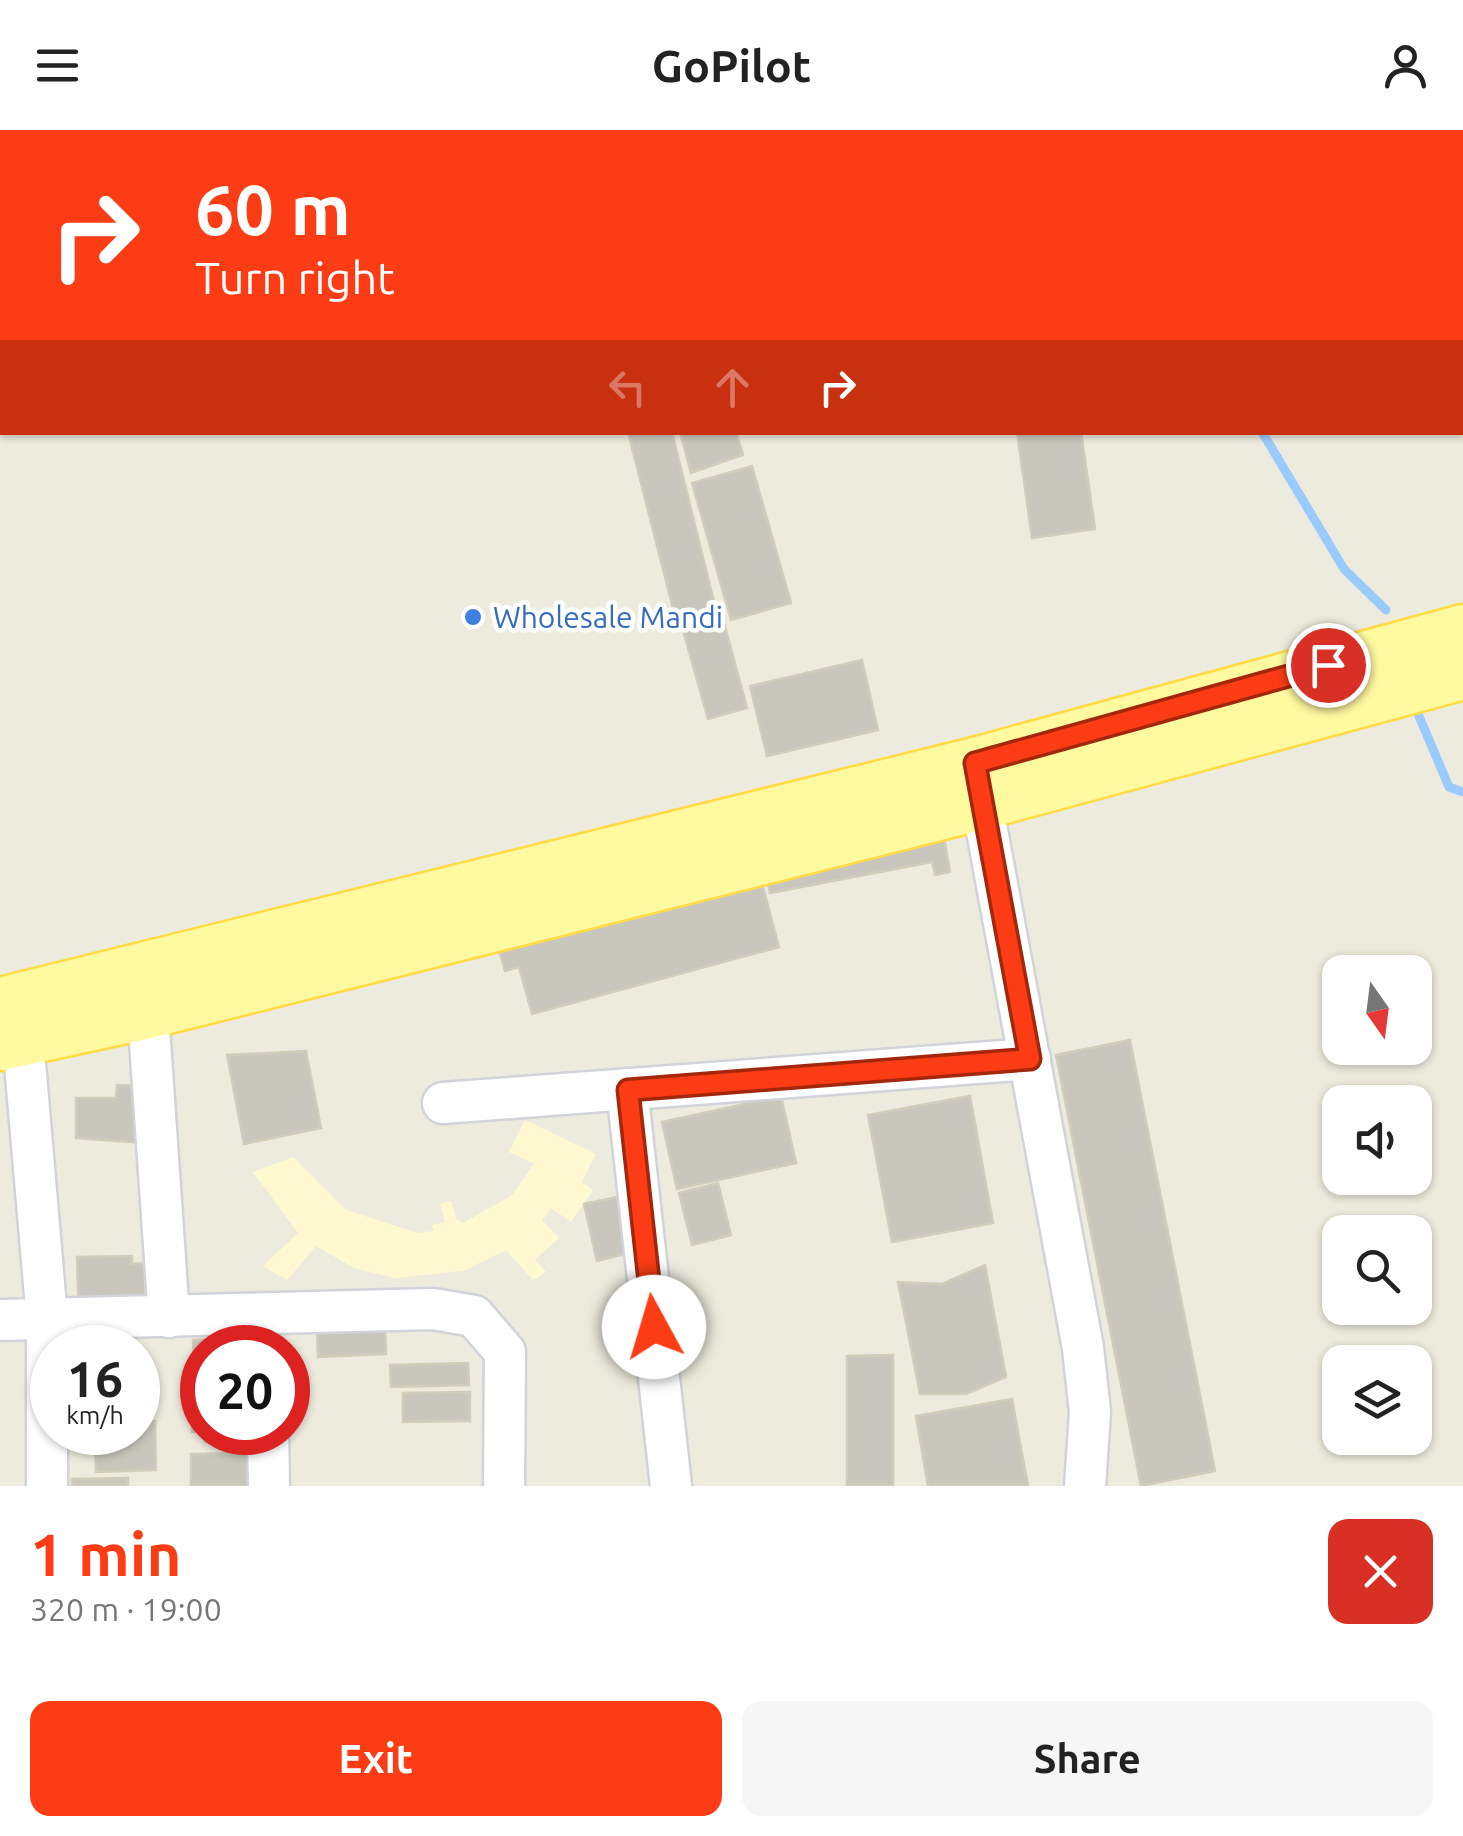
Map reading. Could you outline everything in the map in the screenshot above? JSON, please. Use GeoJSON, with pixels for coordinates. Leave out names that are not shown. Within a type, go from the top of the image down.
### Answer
{"type":"FeatureCollection","features":[{"type":"Feature","properties":{"kind":"main road"},"geometry":{"type":"LineString","coordinates":[[6,1016],[978,783],[1432,667],[1463,630]]}},
{"type":"Feature","properties":{"kind":"main road"},"geometry":{"type":"LineString","coordinates":[[6,1016],[148,1014],[978,783]]}},
{"type":"Feature","properties":{"kind":"street"},"geometry":{"type":"LineString","coordinates":[[978,783],[1083,1348],[1090,1412],[1085,1486]]}},
{"type":"Feature","properties":{"kind":"street"},"geometry":{"type":"LineString","coordinates":[[148,1014],[169,1317]]}},
{"type":"Feature","properties":{"kind":"street"},"geometry":{"type":"LineString","coordinates":[[6,1016],[46,1319],[47,1486]]}},
{"type":"Feature","properties":{"kind":"street"},"geometry":{"type":"LineString","coordinates":[[443,1103],[1030,1059]]}},
{"type":"Feature","properties":{"kind":"street"},"geometry":{"type":"LineString","coordinates":[[628,1090],[671,1486]]}},
{"type":"Feature","properties":{"kind":"street"},"geometry":{"type":"LineString","coordinates":[[310,1325],[433,1309],[474,1316],[505,1352],[504,1486]]}},
{"type":"Feature","properties":{"kind":"street"},"geometry":{"type":"LineString","coordinates":[[0,1320],[169,1317],[224,1325]]}},
{"type":"Feature","properties":{"kind":"street"},"geometry":{"type":"LineString","coordinates":[[268,1455],[269,1486]]}},
{"type":"Feature","properties":{"kind":"shaded area"},"geometry":{"type":"Polygon","coordinates":[[[525,1120],[596,1154],[582,1182],[593,1190],[571,1222],[551,1208],[542,1220],[559,1238],[535,1260],[546,1272],[533,1280],[506,1250],[463,1271],[395,1278],[354,1268],[316,1246],[287,1280],[263,1266],[298,1233],[253,1172],[293,1157],[346,1210],[418,1233],[433,1231],[432,1225],[445,1222],[440,1204],[451,1201],[456,1219],[463,1223],[512,1195],[534,1164],[509,1152],[525,1120]]]}},
{"type":"Feature","properties":{"kind":"building"},"geometry":{"type":"Polygon","coordinates":[[[629,435],[673,435],[716,610],[676,620],[629,435]]]}},
{"type":"Feature","properties":{"kind":"building"},"geometry":{"type":"Polygon","coordinates":[[[681,435],[737,435],[743,455],[691,473],[681,435]]]}},
{"type":"Feature","properties":{"kind":"building"},"geometry":{"type":"Polygon","coordinates":[[[1017,435],[1081,435],[1095,529],[1032,538],[1017,435]]]}},
{"type":"Feature","properties":{"kind":"building"},"geometry":{"type":"Polygon","coordinates":[[[752,466],[791,603],[731,620],[692,483],[752,466]]]}},
{"type":"Feature","properties":{"kind":"building"},"geometry":{"type":"Polygon","coordinates":[[[723,619],[747,708],[708,719],[683,630],[723,619]]]}},
{"type":"Feature","properties":{"kind":"building"},"geometry":{"type":"Polygon","coordinates":[[[862,660],[878,730],[767,756],[750,686],[862,660]]]}},
{"type":"Feature","properties":{"kind":"building"},"geometry":{"type":"Polygon","coordinates":[[[944,837],[950,872],[935,875],[932,862],[770,893],[766,871],[944,837]]]}},
{"type":"Feature","properties":{"kind":"building"},"geometry":{"type":"Polygon","coordinates":[[[759,872],[779,947],[532,1014],[519,967],[505,971],[497,943],[759,872]]]}},
{"type":"Feature","properties":{"kind":"building"},"geometry":{"type":"Polygon","coordinates":[[[1130,1040],[1215,1471],[1141,1486],[1056,1055],[1130,1040]]]}},
{"type":"Feature","properties":{"kind":"building"},"geometry":{"type":"Polygon","coordinates":[[[306,1051],[321,1128],[244,1144],[227,1055],[306,1051]]]}},
{"type":"Feature","properties":{"kind":"building"},"geometry":{"type":"Polygon","coordinates":[[[117,1085],[146,1086],[145,1143],[76,1138],[76,1098],[116,1098],[117,1085]]]}},
{"type":"Feature","properties":{"kind":"building"},"geometry":{"type":"Polygon","coordinates":[[[781,1096],[796,1163],[677,1189],[662,1122],[781,1096]]]}},
{"type":"Feature","properties":{"kind":"building"},"geometry":{"type":"Polygon","coordinates":[[[970,1096],[993,1223],[892,1242],[868,1115],[970,1096]]]}},
{"type":"Feature","properties":{"kind":"building"},"geometry":{"type":"Polygon","coordinates":[[[718,1183],[731,1235],[692,1245],[679,1193],[718,1183]]]}},
{"type":"Feature","properties":{"kind":"building"},"geometry":{"type":"Polygon","coordinates":[[[617,1197],[629,1253],[597,1261],[584,1204],[617,1197]]]}},
{"type":"Feature","properties":{"kind":"building"},"geometry":{"type":"Polygon","coordinates":[[[132,1256],[132,1264],[145,1263],[146,1313],[79,1315],[77,1257],[132,1256]]]}},
{"type":"Feature","properties":{"kind":"building"},"geometry":{"type":"Polygon","coordinates":[[[985,1265],[1006,1377],[966,1394],[920,1394],[898,1282],[942,1284],[985,1265]]]}},
{"type":"Feature","properties":{"kind":"building"},"geometry":{"type":"Polygon","coordinates":[[[385,1328],[386,1354],[318,1357],[317,1330],[385,1328]]]}},
{"type":"Feature","properties":{"kind":"building"},"geometry":{"type":"Polygon","coordinates":[[[893,1355],[893,1486],[847,1486],[847,1356],[893,1355]]]}},
{"type":"Feature","properties":{"kind":"building"},"geometry":{"type":"Polygon","coordinates":[[[468,1363],[469,1385],[391,1387],[390,1365],[468,1363]]]}},
{"type":"Feature","properties":{"kind":"building"},"geometry":{"type":"Polygon","coordinates":[[[470,1392],[470,1421],[403,1422],[403,1393],[470,1392]]]}},
{"type":"Feature","properties":{"kind":"building"},"geometry":{"type":"Polygon","coordinates":[[[1012,1399],[1028,1486],[928,1486],[916,1416],[1012,1399]]]}},
{"type":"Feature","properties":{"kind":"building"},"geometry":{"type":"Polygon","coordinates":[[[95,1455],[156,1455],[156,1470],[96,1472],[95,1455]]]}},
{"type":"Feature","properties":{"kind":"building"},"geometry":{"type":"Polygon","coordinates":[[[191,1455],[257,1455],[258,1486],[191,1486],[191,1455]]]}},
{"type":"Feature","properties":{"kind":"building"},"geometry":{"type":"Polygon","coordinates":[[[128,1478],[128,1486],[72,1486],[72,1479],[128,1478]]]}},
{"type":"Feature","properties":{"kind":"waterway"},"geometry":{"type":"LineString","coordinates":[[1264,435],[1344,569],[1386,610]]}},
{"type":"Feature","properties":{"kind":"waterway"},"geometry":{"type":"LineString","coordinates":[[1413,702],[1449,787],[1463,792]]}},
{"type":"Feature","properties":{"kind":"place","name":"Wholesale Mandi"},"geometry":{"type":"Point","coordinates":[473,617]}},
{"type":"Feature","properties":{"kind":"route"},"geometry":{"type":"LineString","coordinates":[[654,1327],[628,1090],[1030,1059],[975,763],[1328,665]]}}]}
